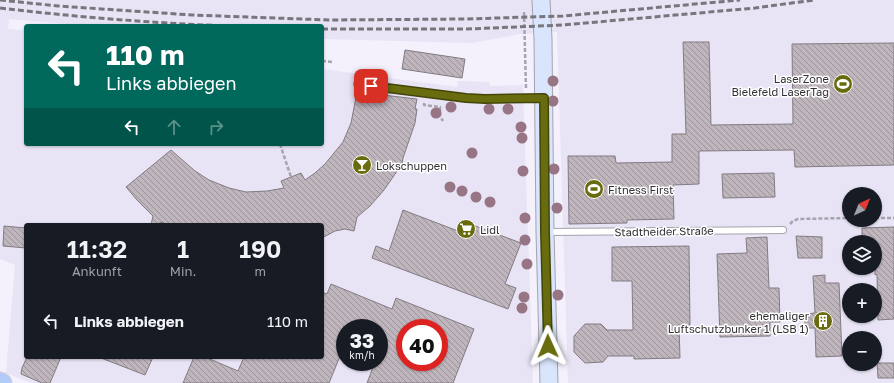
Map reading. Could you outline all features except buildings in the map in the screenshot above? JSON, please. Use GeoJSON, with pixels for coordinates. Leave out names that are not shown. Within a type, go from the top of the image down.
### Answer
{"type":"FeatureCollection","features":[{"type":"Feature","properties":{"kind":"street"},"geometry":{"type":"LineString","coordinates":[[541,0],[549,383]]}},
{"type":"Feature","properties":{"kind":"lane"},"geometry":{"type":"LineString","coordinates":[[357,84],[466,98],[544,98]]}},
{"type":"Feature","properties":{"kind":"lane","name":"Stadtheider Straße"},"geometry":{"type":"LineString","coordinates":[[545,232],[783,230]]}},
{"type":"Feature","properties":{"kind":"path"},"geometry":{"type":"LineString","coordinates":[[324,61],[333,62]]}},
{"type":"Feature","properties":{"kind":"path"},"geometry":{"type":"LineString","coordinates":[[424,105],[440,107],[440,116],[443,121]]}},
{"type":"Feature","properties":{"kind":"path"},"geometry":{"type":"LineString","coordinates":[[281,146],[292,177]]}},
{"type":"Feature","properties":{"kind":"path"},"geometry":{"type":"LineString","coordinates":[[783,230],[793,221],[798,219],[842,218]]}},
{"type":"Feature","properties":{"kind":"path"},"geometry":{"type":"LineString","coordinates":[[882,218],[894,218]]}},
{"type":"Feature","properties":{"kind":"shaded area"},"geometry":{"type":"Polygon","coordinates":[[[0,0],[894,0],[894,383],[568,383],[557,32],[520,34],[472,43],[324,39],[324,24],[68,24],[9,19],[8,29],[24,30],[24,146],[324,146],[324,69],[457,87],[458,81],[489,82],[490,86],[523,85],[533,383],[31,383],[6,373],[15,265],[0,259],[0,0]]]}},
{"type":"Feature","properties":{"kind":"railway"},"geometry":{"type":"LineString","coordinates":[[0,0],[58,6],[192,15],[329,20],[465,19],[563,16],[740,0]]}},
{"type":"Feature","properties":{"kind":"railway"},"geometry":{"type":"LineString","coordinates":[[324,29],[466,29],[563,25],[755,8],[814,0]]}},
{"type":"Feature","properties":{"kind":"railway"},"geometry":{"type":"LineString","coordinates":[[0,8],[114,19],[190,24]]}},
{"type":"Feature","properties":{"kind":"place","name":"LaserZone Bielefeld LaserTag"},"geometry":{"type":"Point","coordinates":[843,84]}},
{"type":"Feature","properties":{"kind":"place","name":"Lokschuppen"},"geometry":{"type":"Point","coordinates":[362,165]}},
{"type":"Feature","properties":{"kind":"place","name":"Fitness First"},"geometry":{"type":"Point","coordinates":[594,189]}},
{"type":"Feature","properties":{"kind":"place","name":"Lidl"},"geometry":{"type":"Point","coordinates":[466,229]}},
{"type":"Feature","properties":{"kind":"place","name":"ehemaliger Luftschutzbunker 1 (LSB 1)"},"geometry":{"type":"Point","coordinates":[823,321]}},
{"type":"Feature","properties":{"kind":"route"},"geometry":{"type":"LineString","coordinates":[[371,86],[466,98],[544,98],[548,346]]}}]}
